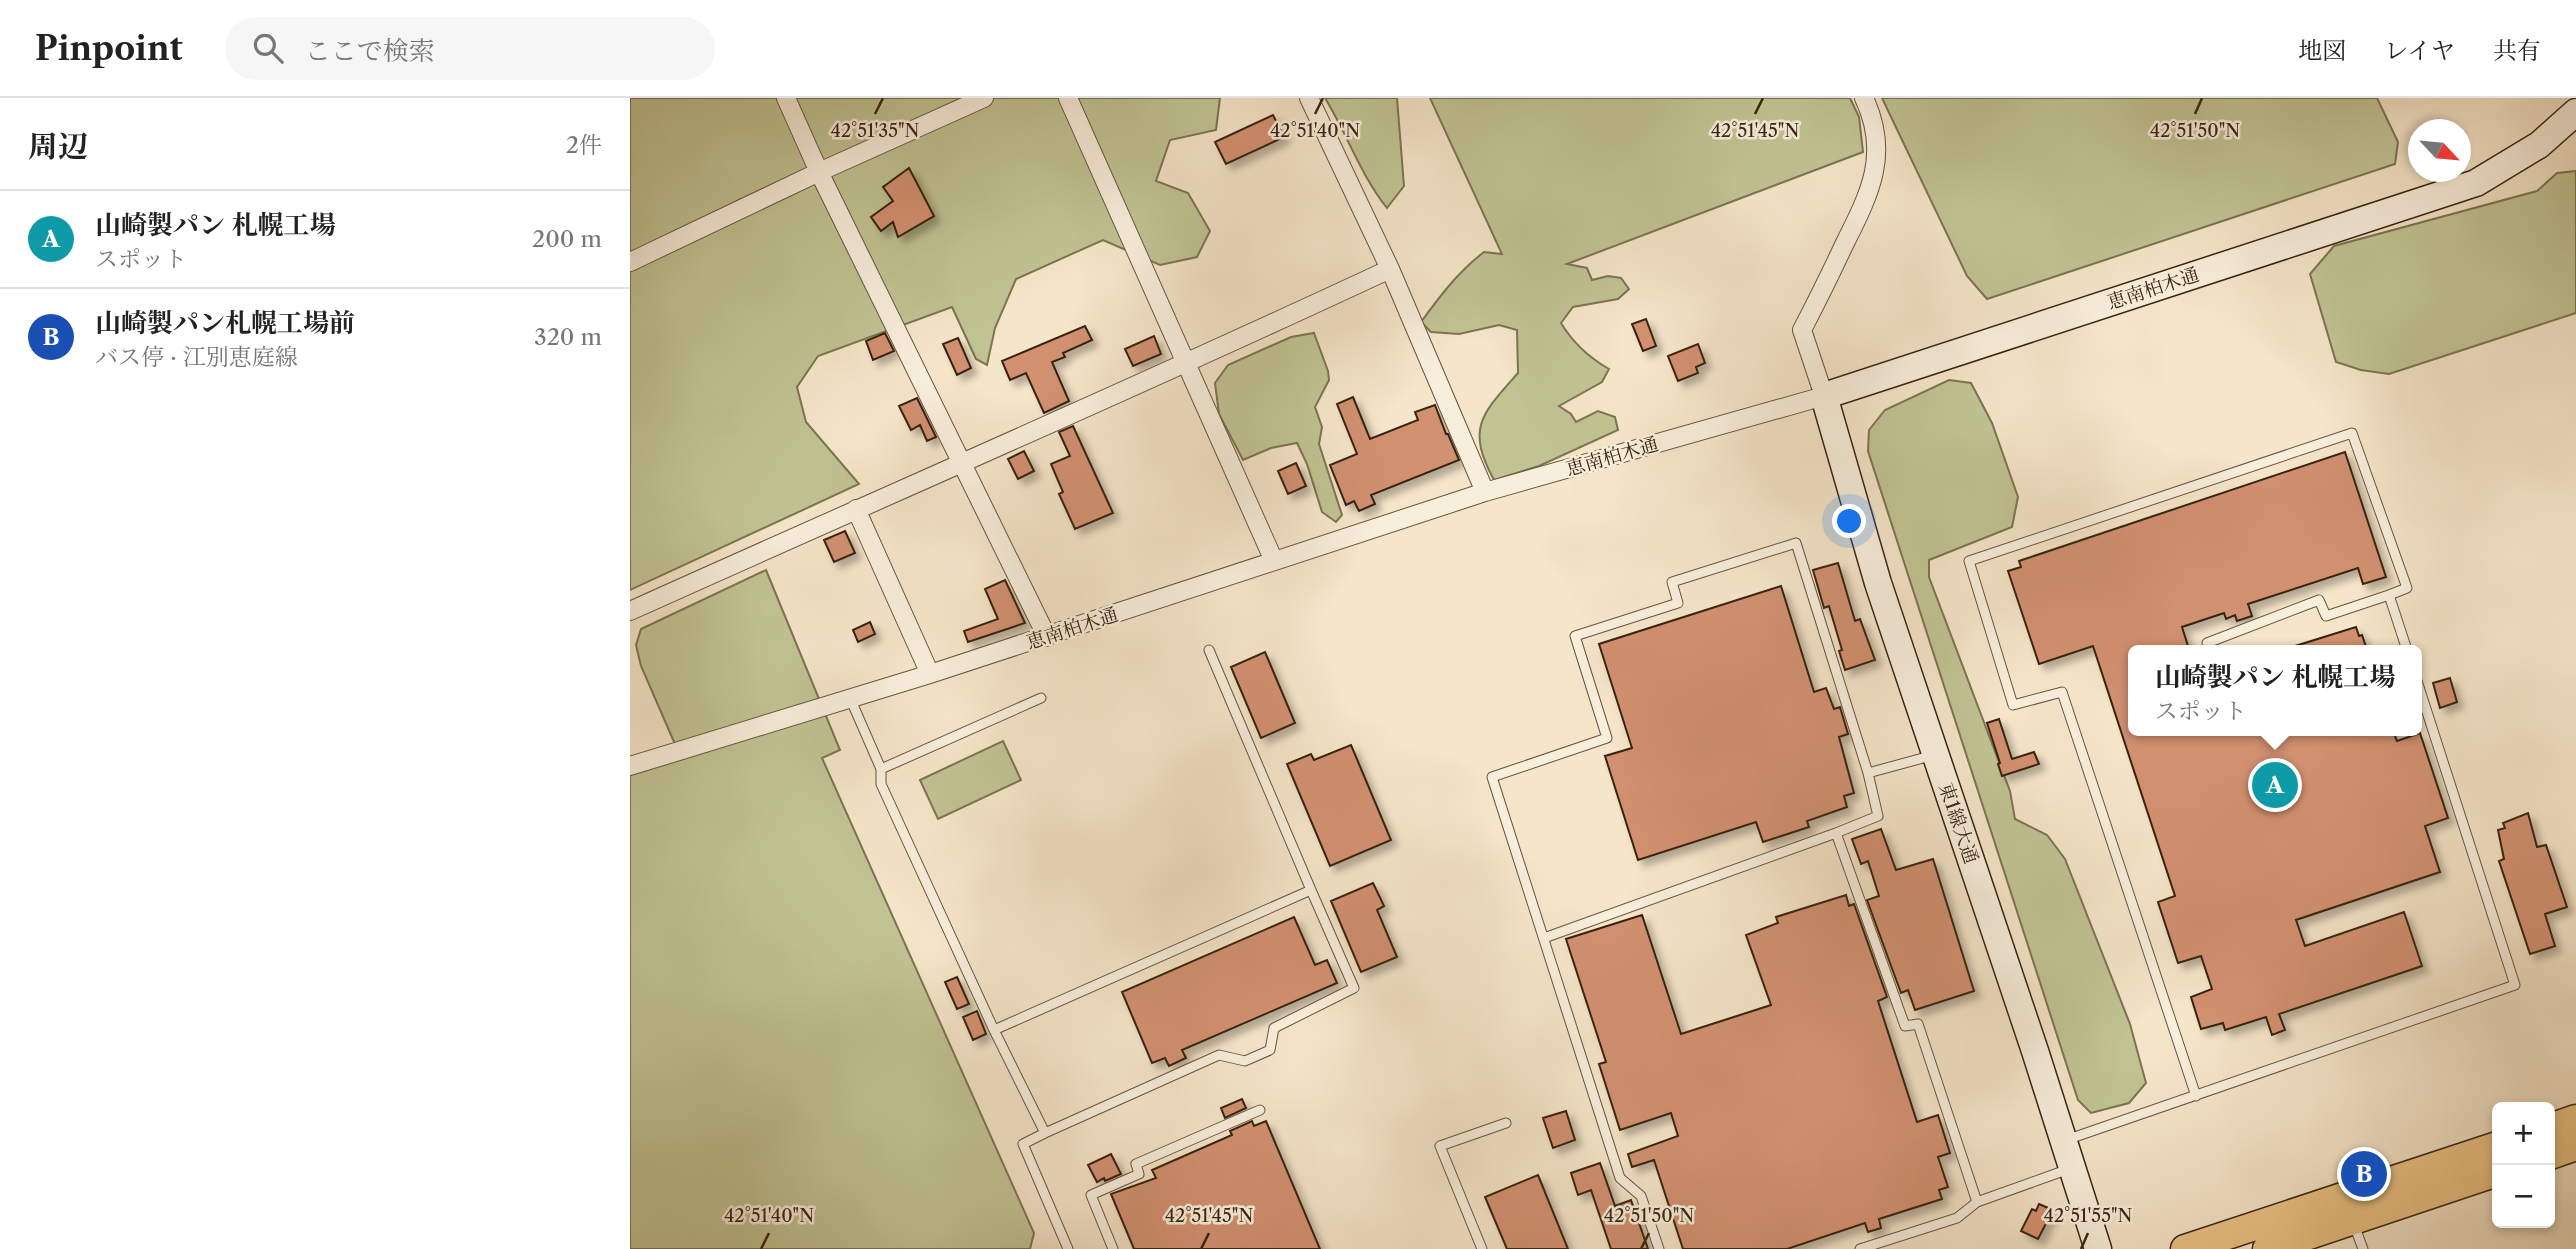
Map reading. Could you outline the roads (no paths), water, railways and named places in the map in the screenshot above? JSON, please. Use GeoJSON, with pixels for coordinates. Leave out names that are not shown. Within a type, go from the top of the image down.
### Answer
{"type":"FeatureCollection","features":[{"type":"Feature","properties":{"kind":"main road"},"geometry":{"type":"LineString","coordinates":[[2555,1126],[2576,1119]]}},
{"type":"Feature","properties":{"kind":"main road"},"geometry":{"type":"LineString","coordinates":[[2555,1153],[2576,1146]]}},
{"type":"Feature","properties":{"kind":"main road"},"geometry":{"type":"LineString","coordinates":[[2185,1249],[2492,1148]]}},
{"type":"Feature","properties":{"kind":"main road"},"geometry":{"type":"LineString","coordinates":[[2267,1249],[2492,1174]]}},
{"type":"Feature","properties":{"kind":"street"},"geometry":{"type":"LineString","coordinates":[[786,98],[819,172],[1047,636]]}},
{"type":"Feature","properties":{"kind":"street"},"geometry":{"type":"LineString","coordinates":[[630,262],[819,172],[984,98]]}},
{"type":"Feature","properties":{"kind":"street"},"geometry":{"type":"LineString","coordinates":[[1068,98],[1274,561]]}},
{"type":"Feature","properties":{"kind":"street"},"geometry":{"type":"LineString","coordinates":[[1309,98],[1390,269],[1485,492]]}},
{"type":"Feature","properties":{"kind":"street"},"geometry":{"type":"LineString","coordinates":[[1824,396],[1802,330],[1873,185],[1877,152],[1875,120],[1864,98]]}},
{"type":"Feature","properties":{"kind":"street","name":"恵南柏木通"},"geometry":{"type":"LineString","coordinates":[[630,766],[930,674],[1485,492],[1824,396],[2476,183],[2539,145],[2576,112]]}},
{"type":"Feature","properties":{"kind":"street"},"geometry":{"type":"LineString","coordinates":[[630,611],[962,461],[1186,365],[1390,269]]}},
{"type":"Feature","properties":{"kind":"street","name":"東1線大通"},"geometry":{"type":"LineString","coordinates":[[1824,396],[1878,583],[2065,1141],[2098,1249]]}},
{"type":"Feature","properties":{"kind":"street"},"geometry":{"type":"LineString","coordinates":[[856,509],[930,674]]}},
{"type":"Feature","properties":{"kind":"lane"},"geometry":{"type":"LineString","coordinates":[[2196,1096],[2062,692],[2013,705],[1969,561],[2351,433],[2407,589],[2326,616],[2319,600],[2207,643]]}},
{"type":"Feature","properties":{"kind":"lane"},"geometry":{"type":"LineString","coordinates":[[1544,938],[1878,816],[1868,773],[1796,543],[1672,582],[1678,603],[1575,636],[1606,738],[1492,777],[1620,1178],[1641,1196],[1659,1249]]}},
{"type":"Feature","properties":{"kind":"lane"},"geometry":{"type":"LineString","coordinates":[[2389,595],[2405,645]]}},
{"type":"Feature","properties":{"kind":"lane"},"geometry":{"type":"LineString","coordinates":[[1068,1249],[1023,1144],[1219,1055],[1245,1060],[1270,1050],[1274,1028],[1354,988],[1209,650]]}},
{"type":"Feature","properties":{"kind":"lane"},"geometry":{"type":"LineString","coordinates":[[2065,1141],[2515,985],[2422,697]]}},
{"type":"Feature","properties":{"kind":"lane"},"geometry":{"type":"LineString","coordinates":[[850,698],[881,769],[881,784],[994,1030],[1045,1133]]}},
{"type":"Feature","properties":{"kind":"lane"},"geometry":{"type":"LineString","coordinates":[[881,769],[1041,698]]}},
{"type":"Feature","properties":{"kind":"lane"},"geometry":{"type":"LineString","coordinates":[[1868,773],[1936,755]]}},
{"type":"Feature","properties":{"kind":"lane"},"geometry":{"type":"LineString","coordinates":[[1836,833],[1905,1027],[1918,1024],[1977,1202]]}},
{"type":"Feature","properties":{"kind":"lane"},"geometry":{"type":"LineString","coordinates":[[994,1030],[1311,890]]}},
{"type":"Feature","properties":{"kind":"lane"},"geometry":{"type":"LineString","coordinates":[[1113,1249],[1091,1195],[1139,1174],[1136,1164],[1260,1110]]}},
{"type":"Feature","properties":{"kind":"lane"},"geometry":{"type":"LineString","coordinates":[[1482,1249],[1440,1146],[1506,1123]]}},
{"type":"Feature","properties":{"kind":"lane"},"geometry":{"type":"LineString","coordinates":[[1860,1249],[1957,1218],[1977,1202],[2072,1169]]}},
{"type":"Feature","properties":{"kind":"lane"},"geometry":{"type":"LineString","coordinates":[[2352,1221],[2363,1249]]}},
{"type":"Feature","properties":{"kind":"place","name":"山崎製パン 札幌工場"},"geometry":{"type":"Point","coordinates":[2275,785]}},
{"type":"Feature","properties":{"kind":"place","name":"山崎製パン札幌工場前"},"geometry":{"type":"Point","coordinates":[2364,1174]}}]}
